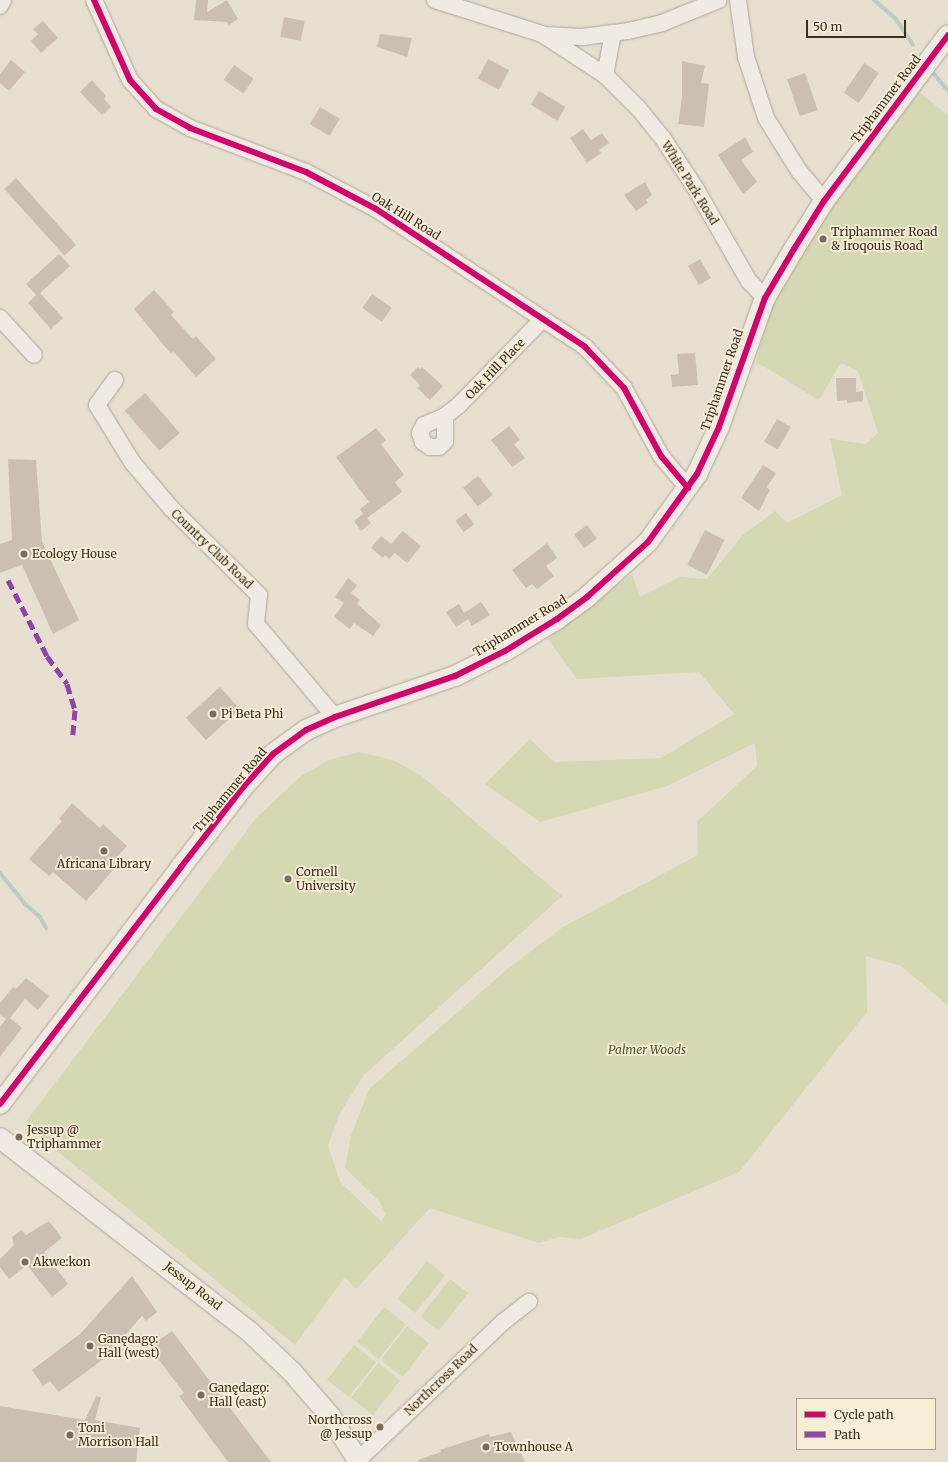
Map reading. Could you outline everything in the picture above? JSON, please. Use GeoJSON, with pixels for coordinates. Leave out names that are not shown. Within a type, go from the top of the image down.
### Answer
{"type":"FeatureCollection","features":[{"type":"Feature","properties":{"kind":"street"},"geometry":{"type":"LineString","coordinates":[[0,6],[3,0]]}},
{"type":"Feature","properties":{"kind":"street","name":"Oak Hill Road"},"geometry":{"type":"LineString","coordinates":[[94,0],[130,80],[137,90],[166,116],[190,128],[306,172],[376,209],[585,347],[624,388],[661,456],[688,488]]}},
{"type":"Feature","properties":{"kind":"street","name":"White Park Road"},"geometry":{"type":"LineString","coordinates":[[435,0],[542,34],[605,75],[639,109],[662,136],[696,189],[749,281],[765,298]]}},
{"type":"Feature","properties":{"kind":"street"},"geometry":{"type":"LineString","coordinates":[[542,34],[582,37],[613,33],[662,23],[719,0]]}},
{"type":"Feature","properties":{"kind":"street"},"geometry":{"type":"LineString","coordinates":[[738,0],[746,57],[766,118],[799,171],[824,201]]}},
{"type":"Feature","properties":{"kind":"street"},"geometry":{"type":"LineString","coordinates":[[605,75],[613,33]]}},
{"type":"Feature","properties":{"kind":"street","name":"Triphammer Road"},"geometry":{"type":"LineString","coordinates":[[0,1104],[259,768],[296,736],[335,717],[455,676],[505,651],[557,619],[619,570],[648,542],[688,488],[719,427],[765,298],[824,201],[948,35]]}},
{"type":"Feature","properties":{"kind":"street"},"geometry":{"type":"LineString","coordinates":[[0,318],[34,355]]}},
{"type":"Feature","properties":{"kind":"street","name":"Oak Hill Place"},"geometry":{"type":"LineString","coordinates":[[445,416],[460,405],[543,319]]}},
{"type":"Feature","properties":{"kind":"street","name":"Country Club Road"},"geometry":{"type":"LineString","coordinates":[[115,380],[97,405],[132,462],[171,508],[259,594],[256,624],[335,717]]}},
{"type":"Feature","properties":{"kind":"street","name":"Jessup Road"},"geometry":{"type":"LineString","coordinates":[[0,1138],[250,1332],[292,1372],[330,1416],[358,1461]]}},
{"type":"Feature","properties":{"kind":"street","name":"Northcross Road"},"geometry":{"type":"LineString","coordinates":[[358,1461],[503,1322],[529,1302]]}},
{"type":"Feature","properties":{"kind":"green space","name":"Palmer Woods"},"geometry":{"type":"Polygon","coordinates":[[[919,92],[948,115],[948,1005],[901,966],[866,956],[867,1012],[739,1172],[581,1239],[559,1237],[539,1243],[430,1208],[356,1289],[345,1277],[295,1345],[24,1124],[257,817],[301,776],[329,760],[359,752],[393,760],[422,776],[562,896],[364,1075],[340,1113],[328,1145],[340,1182],[381,1221],[386,1214],[379,1201],[345,1168],[351,1136],[369,1089],[511,966],[563,927],[698,855],[697,822],[757,766],[755,743],[667,786],[540,822],[485,784],[530,739],[554,762],[661,758],[734,714],[699,672],[577,679],[548,639],[632,574],[640,597],[680,577],[707,579],[743,535],[775,511],[787,523],[842,495],[830,439],[866,444],[878,433],[858,371],[841,363],[819,400],[756,362],[782,269],[919,92]]]}},
{"type":"Feature","properties":{"kind":"green space"},"geometry":{"type":"Polygon","coordinates":[[[427,1261],[445,1275],[416,1313],[397,1299],[427,1261]]]}},
{"type":"Feature","properties":{"kind":"green space"},"geometry":{"type":"Polygon","coordinates":[[[450,1279],[468,1293],[439,1331],[420,1317],[450,1279]]]}},
{"type":"Feature","properties":{"kind":"green space"},"geometry":{"type":"Polygon","coordinates":[[[384,1307],[406,1324],[379,1359],[357,1342],[384,1307]]]}},
{"type":"Feature","properties":{"kind":"green space"},"geometry":{"type":"Polygon","coordinates":[[[407,1326],[429,1343],[403,1377],[381,1360],[407,1326]]]}},
{"type":"Feature","properties":{"kind":"green space"},"geometry":{"type":"Polygon","coordinates":[[[354,1345],[376,1362],[349,1397],[327,1380],[354,1345]]]}},
{"type":"Feature","properties":{"kind":"green space"},"geometry":{"type":"Polygon","coordinates":[[[378,1363],[400,1380],[373,1415],[351,1398],[378,1363]]]}},
{"type":"Feature","properties":{"kind":"building"},"geometry":{"type":"Polygon","coordinates":[[[196,0],[208,0],[207,12],[227,0],[238,19],[229,25],[227,22],[194,20],[196,0]]]}},
{"type":"Feature","properties":{"kind":"building"},"geometry":{"type":"Polygon","coordinates":[[[284,17],[305,21],[301,41],[280,37],[284,17]]]}},
{"type":"Feature","properties":{"kind":"building"},"geometry":{"type":"Polygon","coordinates":[[[43,21],[58,38],[41,53],[31,41],[38,34],[33,29],[43,21]]]}},
{"type":"Feature","properties":{"kind":"building"},"geometry":{"type":"Polygon","coordinates":[[[380,34],[412,38],[407,57],[377,47],[380,34]]]}},
{"type":"Feature","properties":{"kind":"building"},"geometry":{"type":"Polygon","coordinates":[[[488,59],[509,70],[499,90],[478,78],[488,59]]]}},
{"type":"Feature","properties":{"kind":"building"},"geometry":{"type":"Polygon","coordinates":[[[11,60],[25,72],[9,91],[0,83],[0,74],[11,60]]]}},
{"type":"Feature","properties":{"kind":"building"},"geometry":{"type":"Polygon","coordinates":[[[682,61],[705,66],[701,83],[709,84],[704,127],[678,124],[682,98],[682,61]]]}},
{"type":"Feature","properties":{"kind":"building"},"geometry":{"type":"Polygon","coordinates":[[[864,63],[879,73],[859,103],[844,93],[864,63]]]}},
{"type":"Feature","properties":{"kind":"building"},"geometry":{"type":"Polygon","coordinates":[[[234,65],[254,79],[243,94],[224,80],[234,65]]]}},
{"type":"Feature","properties":{"kind":"building"},"geometry":{"type":"Polygon","coordinates":[[[805,73],[818,110],[800,116],[787,79],[805,73]]]}},
{"type":"Feature","properties":{"kind":"building"},"geometry":{"type":"Polygon","coordinates":[[[92,80],[106,96],[104,99],[111,107],[102,115],[80,92],[92,80]]]}},
{"type":"Feature","properties":{"kind":"building"},"geometry":{"type":"Polygon","coordinates":[[[539,91],[566,107],[557,121],[531,105],[539,91]]]}},
{"type":"Feature","properties":{"kind":"building"},"geometry":{"type":"Polygon","coordinates":[[[320,107],[340,119],[329,136],[310,124],[320,107]]]}},
{"type":"Feature","properties":{"kind":"building"},"geometry":{"type":"Polygon","coordinates":[[[583,129],[591,140],[602,133],[609,143],[599,150],[601,153],[587,163],[570,138],[583,129]]]}},
{"type":"Feature","properties":{"kind":"building"},"geometry":{"type":"Polygon","coordinates":[[[745,137],[753,152],[741,160],[757,182],[743,194],[718,155],[745,137]]]}},
{"type":"Feature","properties":{"kind":"building"},"geometry":{"type":"Polygon","coordinates":[[[16,178],[76,245],[64,256],[4,189],[16,178]]]}},
{"type":"Feature","properties":{"kind":"building"},"geometry":{"type":"Polygon","coordinates":[[[645,182],[652,195],[646,200],[648,203],[636,211],[624,195],[645,182]]]}},
{"type":"Feature","properties":{"kind":"building"},"geometry":{"type":"Polygon","coordinates":[[[59,254],[70,266],[40,293],[63,318],[51,329],[28,303],[36,295],[26,284],[59,254]]]}},
{"type":"Feature","properties":{"kind":"building"},"geometry":{"type":"Polygon","coordinates":[[[700,259],[711,278],[699,285],[688,266],[700,259]]]}},
{"type":"Feature","properties":{"kind":"building"},"geometry":{"type":"Polygon","coordinates":[[[154,290],[174,312],[171,315],[193,339],[196,336],[216,359],[196,377],[173,351],[171,354],[134,309],[154,290]]]}},
{"type":"Feature","properties":{"kind":"building"},"geometry":{"type":"Polygon","coordinates":[[[372,294],[392,308],[382,322],[362,308],[372,294]]]}},
{"type":"Feature","properties":{"kind":"building"},"geometry":{"type":"Polygon","coordinates":[[[695,353],[698,385],[672,387],[671,375],[679,374],[677,354],[695,353]]]}},
{"type":"Feature","properties":{"kind":"building"},"geometry":{"type":"Polygon","coordinates":[[[418,367],[420,369],[422,367],[443,386],[430,400],[417,388],[420,385],[410,375],[418,367]]]}},
{"type":"Feature","properties":{"kind":"building"},"geometry":{"type":"Polygon","coordinates":[[[836,378],[856,378],[856,392],[863,391],[863,401],[847,403],[847,400],[837,401],[836,378]]]}},
{"type":"Feature","properties":{"kind":"building"},"geometry":{"type":"Polygon","coordinates":[[[145,393],[180,433],[159,451],[125,411],[145,393]]]}},
{"type":"Feature","properties":{"kind":"building"},"geometry":{"type":"Polygon","coordinates":[[[777,419],[791,427],[778,450],[764,442],[777,419]]]}},
{"type":"Feature","properties":{"kind":"building"},"geometry":{"type":"Polygon","coordinates":[[[509,426],[520,440],[514,444],[525,458],[512,467],[491,440],[509,426]]]}},
{"type":"Feature","properties":{"kind":"building"},"geometry":{"type":"Polygon","coordinates":[[[376,428],[386,440],[381,444],[404,475],[395,482],[402,492],[367,518],[371,523],[361,531],[354,521],[363,514],[360,509],[369,502],[336,457],[376,428]]]}},
{"type":"Feature","properties":{"kind":"building","name":"Ecology House"},"geometry":{"type":"Polygon","coordinates":[[[8,459],[36,460],[42,542],[79,620],[53,634],[22,565],[0,573],[0,544],[12,540],[8,459]]]}},
{"type":"Feature","properties":{"kind":"building"},"geometry":{"type":"Polygon","coordinates":[[[763,465],[776,473],[767,487],[770,490],[759,511],[741,498],[763,465]]]}},
{"type":"Feature","properties":{"kind":"building"},"geometry":{"type":"Polygon","coordinates":[[[478,476],[493,495],[478,507],[463,488],[478,476]]]}},
{"type":"Feature","properties":{"kind":"building"},"geometry":{"type":"Polygon","coordinates":[[[466,513],[474,524],[464,532],[455,521],[466,513]]]}},
{"type":"Feature","properties":{"kind":"building"},"geometry":{"type":"Polygon","coordinates":[[[587,525],[597,539],[584,548],[574,534],[587,525]]]}},
{"type":"Feature","properties":{"kind":"building"},"geometry":{"type":"Polygon","coordinates":[[[705,530],[725,540],[707,575],[687,565],[705,530]]]}},
{"type":"Feature","properties":{"kind":"building"},"geometry":{"type":"Polygon","coordinates":[[[403,531],[421,546],[407,563],[395,553],[389,559],[385,555],[383,558],[371,548],[381,536],[391,544],[403,531]]]}},
{"type":"Feature","properties":{"kind":"building"},"geometry":{"type":"Polygon","coordinates":[[[547,543],[557,558],[546,566],[554,576],[537,589],[532,584],[526,588],[512,570],[547,543]]]}},
{"type":"Feature","properties":{"kind":"building"},"geometry":{"type":"Polygon","coordinates":[[[348,578],[357,585],[351,593],[360,600],[357,604],[381,625],[373,636],[354,623],[350,629],[334,617],[344,603],[335,597],[348,578]]]}},
{"type":"Feature","properties":{"kind":"building"},"geometry":{"type":"Polygon","coordinates":[[[481,602],[490,615],[472,626],[468,619],[456,627],[446,612],[459,604],[464,613],[481,602]]]}},
{"type":"Feature","properties":{"kind":"building","name":"Pi Beta Phi"},"geometry":{"type":"Polygon","coordinates":[[[220,687],[240,709],[206,740],[186,718],[220,687]]]}},
{"type":"Feature","properties":{"kind":"building","name":"Africana Library"},"geometry":{"type":"Polygon","coordinates":[[[72,803],[100,828],[103,824],[127,846],[116,858],[120,862],[86,901],[53,872],[49,876],[29,859],[62,821],[59,819],[72,803]]]}},
{"type":"Feature","properties":{"kind":"building"},"geometry":{"type":"Polygon","coordinates":[[[26,978],[49,996],[38,1010],[25,999],[10,1018],[22,1028],[0,1057],[0,1027],[6,1019],[0,1015],[0,1003],[13,987],[16,989],[26,978]]]}},
{"type":"Feature","properties":{"kind":"building","name":"Akwe:kon"},"geometry":{"type":"Polygon","coordinates":[[[49,1221],[62,1238],[44,1252],[68,1284],[52,1297],[27,1265],[9,1279],[0,1267],[0,1259],[14,1245],[12,1237],[21,1230],[26,1235],[49,1221]]]}},
{"type":"Feature","properties":{"kind":"building","name":"Ganędagǫ: Hall (west)"},"geometry":{"type":"Polygon","coordinates":[[[132,1276],[157,1312],[146,1321],[142,1316],[105,1358],[59,1392],[50,1381],[43,1386],[32,1370],[81,1333],[132,1276]]]}},
{"type":"Feature","properties":{"kind":"building","name":"Ganędagǫ: Hall (east)"},"geometry":{"type":"Polygon","coordinates":[[[172,1331],[271,1462],[228,1462],[179,1396],[184,1393],[149,1347],[172,1331]]]}},
{"type":"Feature","properties":{"kind":"building","name":"Toni Morrison Hall"},"geometry":{"type":"Polygon","coordinates":[[[96,1396],[101,1397],[95,1420],[140,1428],[136,1462],[0,1462],[0,1406],[85,1420],[96,1396]]]}},
{"type":"Feature","properties":{"kind":"building","name":"Townhouse A"},"geometry":{"type":"Polygon","coordinates":[[[511,1432],[525,1462],[419,1462],[418,1460],[441,1452],[440,1450],[489,1434],[490,1437],[511,1432]]]}},
{"type":"Feature","properties":{"kind":"waterway"},"geometry":{"type":"LineString","coordinates":[[874,0],[895,18],[913,45]]}},
{"type":"Feature","properties":{"kind":"waterway"},"geometry":{"type":"LineString","coordinates":[[933,73],[948,91]]}},
{"type":"Feature","properties":{"kind":"waterway"},"geometry":{"type":"LineString","coordinates":[[0,873],[25,904],[40,917],[46,928]]}},
{"type":"Feature","properties":{"kind":"marked path"},"geometry":{"type":"LineString","coordinates":[[8,580],[47,656],[67,684],[75,710],[73,735]]}},
{"type":"Feature","properties":{"kind":"cycle path"},"geometry":{"type":"LineString","coordinates":[[94,0],[130,80],[156,109],[190,128],[306,172],[376,209],[585,347],[624,388],[661,456],[688,488]]}},
{"type":"Feature","properties":{"kind":"cycle path"},"geometry":{"type":"LineString","coordinates":[[0,1104],[244,786],[273,754],[306,730],[335,717],[455,676],[505,651],[557,619],[587,597],[648,542],[697,474],[719,427],[765,298],[824,201],[948,35]]}},
{"type":"Feature","properties":{"kind":"place","name":"Triphammer Road & Iroqouis Road"},"geometry":{"type":"Point","coordinates":[823,239]}},
{"type":"Feature","properties":{"kind":"place","name":"Ecology House"},"geometry":{"type":"Point","coordinates":[24,554]}},
{"type":"Feature","properties":{"kind":"place","name":"Pi Beta Phi"},"geometry":{"type":"Point","coordinates":[213,714]}},
{"type":"Feature","properties":{"kind":"place","name":"Africana Library"},"geometry":{"type":"Point","coordinates":[104,851]}},
{"type":"Feature","properties":{"kind":"place","name":"Cornell University"},"geometry":{"type":"Point","coordinates":[288,879]}},
{"type":"Feature","properties":{"kind":"place","name":"Jessup @ Triphammer"},"geometry":{"type":"Point","coordinates":[19,1137]}},
{"type":"Feature","properties":{"kind":"place","name":"Akwe:kon"},"geometry":{"type":"Point","coordinates":[25,1262]}},
{"type":"Feature","properties":{"kind":"place","name":"Ganędagǫ: Hall (west)"},"geometry":{"type":"Point","coordinates":[90,1346]}},
{"type":"Feature","properties":{"kind":"place","name":"Ganędagǫ: Hall (east)"},"geometry":{"type":"Point","coordinates":[201,1395]}},
{"type":"Feature","properties":{"kind":"place","name":"Northcross @ Jessup"},"geometry":{"type":"Point","coordinates":[380,1427]}},
{"type":"Feature","properties":{"kind":"place","name":"Toni Morrison Hall"},"geometry":{"type":"Point","coordinates":[70,1435]}},
{"type":"Feature","properties":{"kind":"place","name":"Townhouse A"},"geometry":{"type":"Point","coordinates":[486,1447]}}]}
